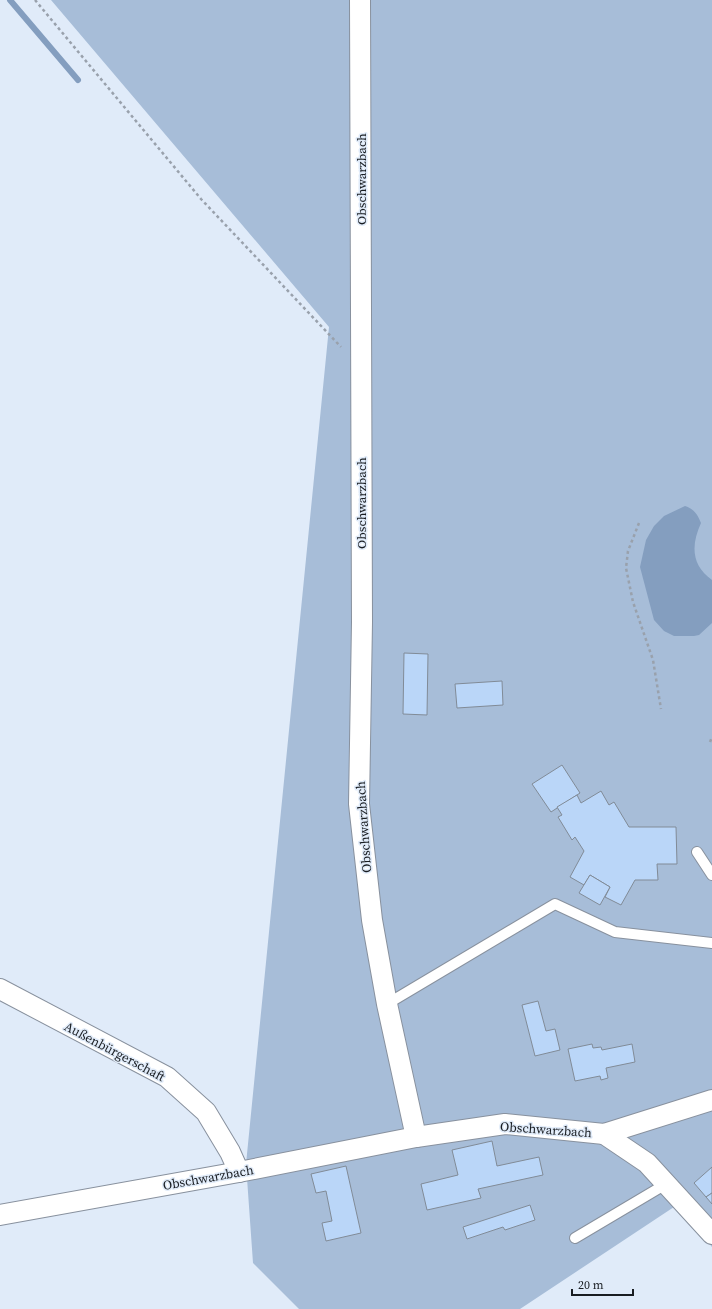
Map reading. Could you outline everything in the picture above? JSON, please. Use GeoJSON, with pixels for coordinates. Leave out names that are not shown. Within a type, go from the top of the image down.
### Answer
{"type":"FeatureCollection","features":[{"type":"Feature","properties":{"kind":"street","name":"Obschwarzbach"},"geometry":{"type":"LineString","coordinates":[[360,0],[362,622],[359,804],[367,890],[387,1004],[416,1137]]}},
{"type":"Feature","properties":{"kind":"street","name":"Außenbürgerschaft"},"geometry":{"type":"LineString","coordinates":[[0,989],[166,1077],[206,1112],[230,1152],[239,1172]]}},
{"type":"Feature","properties":{"kind":"street","name":"Obschwarzbach"},"geometry":{"type":"LineString","coordinates":[[0,1215],[239,1172],[416,1137],[505,1124],[604,1134],[712,1100]]}},
{"type":"Feature","properties":{"kind":"street","name":"Obschwarzbach"},"geometry":{"type":"LineString","coordinates":[[604,1134],[647,1163],[712,1234]]}},
{"type":"Feature","properties":{"kind":"lane"},"geometry":{"type":"LineString","coordinates":[[696,852],[712,875]]}},
{"type":"Feature","properties":{"kind":"lane"},"geometry":{"type":"LineString","coordinates":[[387,1004],[555,904],[615,932],[712,943]]}},
{"type":"Feature","properties":{"kind":"lane"},"geometry":{"type":"LineString","coordinates":[[575,1238],[666,1184]]}},
{"type":"Feature","properties":{"kind":"path"},"geometry":{"type":"LineString","coordinates":[[35,0],[201,199],[361,370]]}},
{"type":"Feature","properties":{"kind":"path"},"geometry":{"type":"LineString","coordinates":[[639,523],[628,551],[626,568],[633,602],[653,660],[661,709]]}},
{"type":"Feature","properties":{"kind":"path"},"geometry":{"type":"LineString","coordinates":[[710,742],[712,737]]}},
{"type":"Feature","properties":{"kind":"shaded area"},"geometry":{"type":"Polygon","coordinates":[[[51,0],[712,0],[712,1247],[677,1205],[520,1309],[299,1309],[253,1263],[246,1164],[329,327],[51,0]]]}},
{"type":"Feature","properties":{"kind":"shaded area"},"geometry":{"type":"Polygon","coordinates":[[[685,506],[695,513],[701,523],[696,539],[695,554],[700,568],[712,580],[712,623],[699,635],[674,636],[664,631],[654,620],[640,567],[646,540],[654,526],[664,516],[685,506]]]}},
{"type":"Feature","properties":{"kind":"building"},"geometry":{"type":"Polygon","coordinates":[[[404,653],[428,654],[427,715],[403,714],[404,653]]]}},
{"type":"Feature","properties":{"kind":"building"},"geometry":{"type":"Polygon","coordinates":[[[502,681],[503,705],[457,708],[455,684],[502,681]]]}},
{"type":"Feature","properties":{"kind":"building"},"geometry":{"type":"Polygon","coordinates":[[[562,765],[580,793],[551,812],[532,784],[562,765]]]}},
{"type":"Feature","properties":{"kind":"building"},"geometry":{"type":"Polygon","coordinates":[[[601,791],[609,805],[614,802],[629,827],[676,827],[677,864],[657,864],[658,880],[635,880],[621,905],[605,897],[610,887],[590,875],[584,885],[570,877],[584,851],[575,837],[572,840],[558,817],[562,815],[557,807],[577,795],[581,803],[601,791]]]}},
{"type":"Feature","properties":{"kind":"building"},"geometry":{"type":"Polygon","coordinates":[[[590,875],[610,887],[600,905],[579,893],[590,875]]]}},
{"type":"Feature","properties":{"kind":"building"},"geometry":{"type":"Polygon","coordinates":[[[538,1001],[546,1031],[555,1029],[560,1050],[535,1056],[522,1005],[538,1001]]]}},
{"type":"Feature","properties":{"kind":"building"},"geometry":{"type":"Polygon","coordinates":[[[592,1044],[593,1048],[601,1047],[602,1050],[632,1044],[635,1062],[606,1068],[608,1078],[601,1080],[600,1076],[575,1081],[568,1049],[592,1044]]]}},
{"type":"Feature","properties":{"kind":"building"},"geometry":{"type":"Polygon","coordinates":[[[492,1141],[497,1166],[539,1157],[543,1175],[478,1189],[481,1198],[427,1210],[421,1184],[458,1175],[452,1150],[492,1141]]]}},
{"type":"Feature","properties":{"kind":"building"},"geometry":{"type":"Polygon","coordinates":[[[346,1166],[361,1233],[326,1241],[322,1223],[332,1221],[326,1191],[316,1193],[311,1174],[346,1166]]]}},
{"type":"Feature","properties":{"kind":"building"},"geometry":{"type":"Polygon","coordinates":[[[712,1167],[712,1193],[706,1197],[694,1183],[712,1167]]]}},
{"type":"Feature","properties":{"kind":"building"},"geometry":{"type":"Polygon","coordinates":[[[712,1193],[712,1204],[706,1197],[712,1193]]]}},
{"type":"Feature","properties":{"kind":"building"},"geometry":{"type":"Polygon","coordinates":[[[530,1205],[535,1220],[505,1230],[503,1227],[467,1239],[463,1227],[530,1205]]]}},
{"type":"Feature","properties":{"kind":"waterway"},"geometry":{"type":"LineString","coordinates":[[10,0],[78,80]]}}]}
